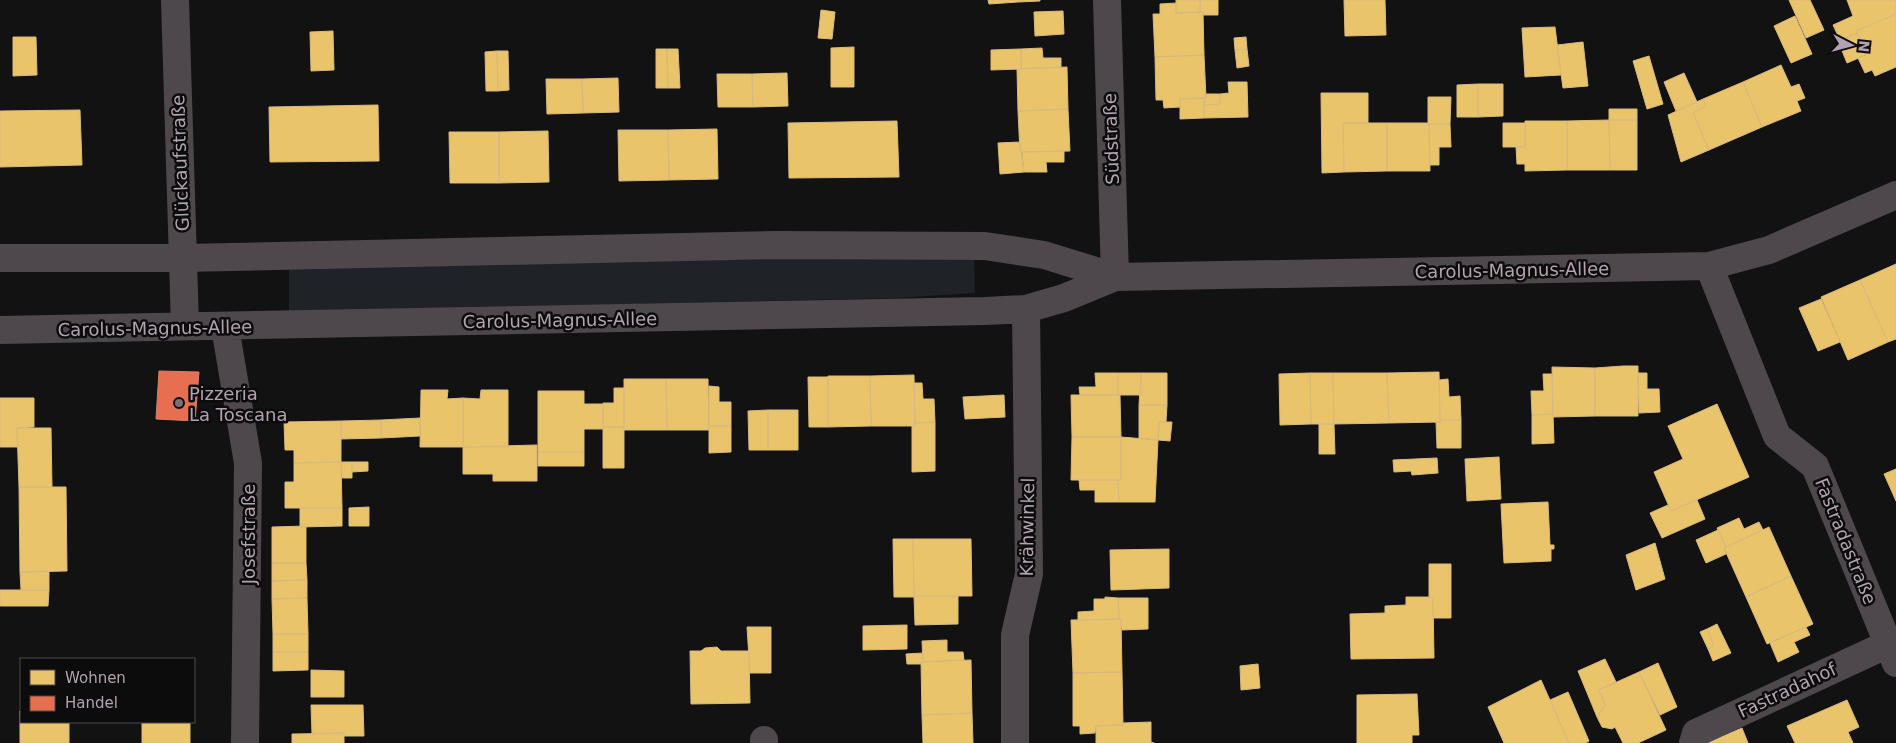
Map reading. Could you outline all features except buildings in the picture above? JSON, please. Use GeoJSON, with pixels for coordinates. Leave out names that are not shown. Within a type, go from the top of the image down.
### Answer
{"type":"FeatureCollection","features":[{"type":"Feature","properties":{"kind":"street","name":"Glückaufstraße"},"geometry":{"type":"LineString","coordinates":[[175,0],[184,326]]}},
{"type":"Feature","properties":{"kind":"street","name":"Südstraße"},"geometry":{"type":"LineString","coordinates":[[1107,0],[1115,277]]}},
{"type":"Feature","properties":{"kind":"street","name":"Carolus-Magnus-Allee"},"geometry":{"type":"LineString","coordinates":[[0,258],[183,258],[766,245],[985,246],[1044,255],[1115,277],[1709,266],[1769,250],[1896,195]]}},
{"type":"Feature","properties":{"kind":"street","name":"Fastradastraße"},"geometry":{"type":"LineString","coordinates":[[1709,266],[1777,436],[1815,466],[1892,653]]}},
{"type":"Feature","properties":{"kind":"street","name":"Carolus-Magnus-Allee"},"geometry":{"type":"LineString","coordinates":[[0,330],[932,313],[1026,309],[1064,298],[1115,277]]}},
{"type":"Feature","properties":{"kind":"street","name":"Krähwinkel"},"geometry":{"type":"LineString","coordinates":[[1015,743],[1015,635],[1029,574],[1026,309]]}},
{"type":"Feature","properties":{"kind":"street","name":"Josefstraße"},"geometry":{"type":"LineString","coordinates":[[225,327],[248,463],[245,743]]}},
{"type":"Feature","properties":{"kind":"street","name":"Fastradahof"},"geometry":{"type":"LineString","coordinates":[[1693,743],[1696,733],[1892,653]]}},
{"type":"Feature","properties":{"kind":"shaded area"},"geometry":{"type":"Polygon","coordinates":[[[905,254],[974,257],[975,293],[897,298],[289,312],[289,268],[905,254]]]}},
{"type":"Feature","properties":{"kind":"place","name":"Pizzeria La Toscana"},"geometry":{"type":"Point","coordinates":[179,403]}}]}
